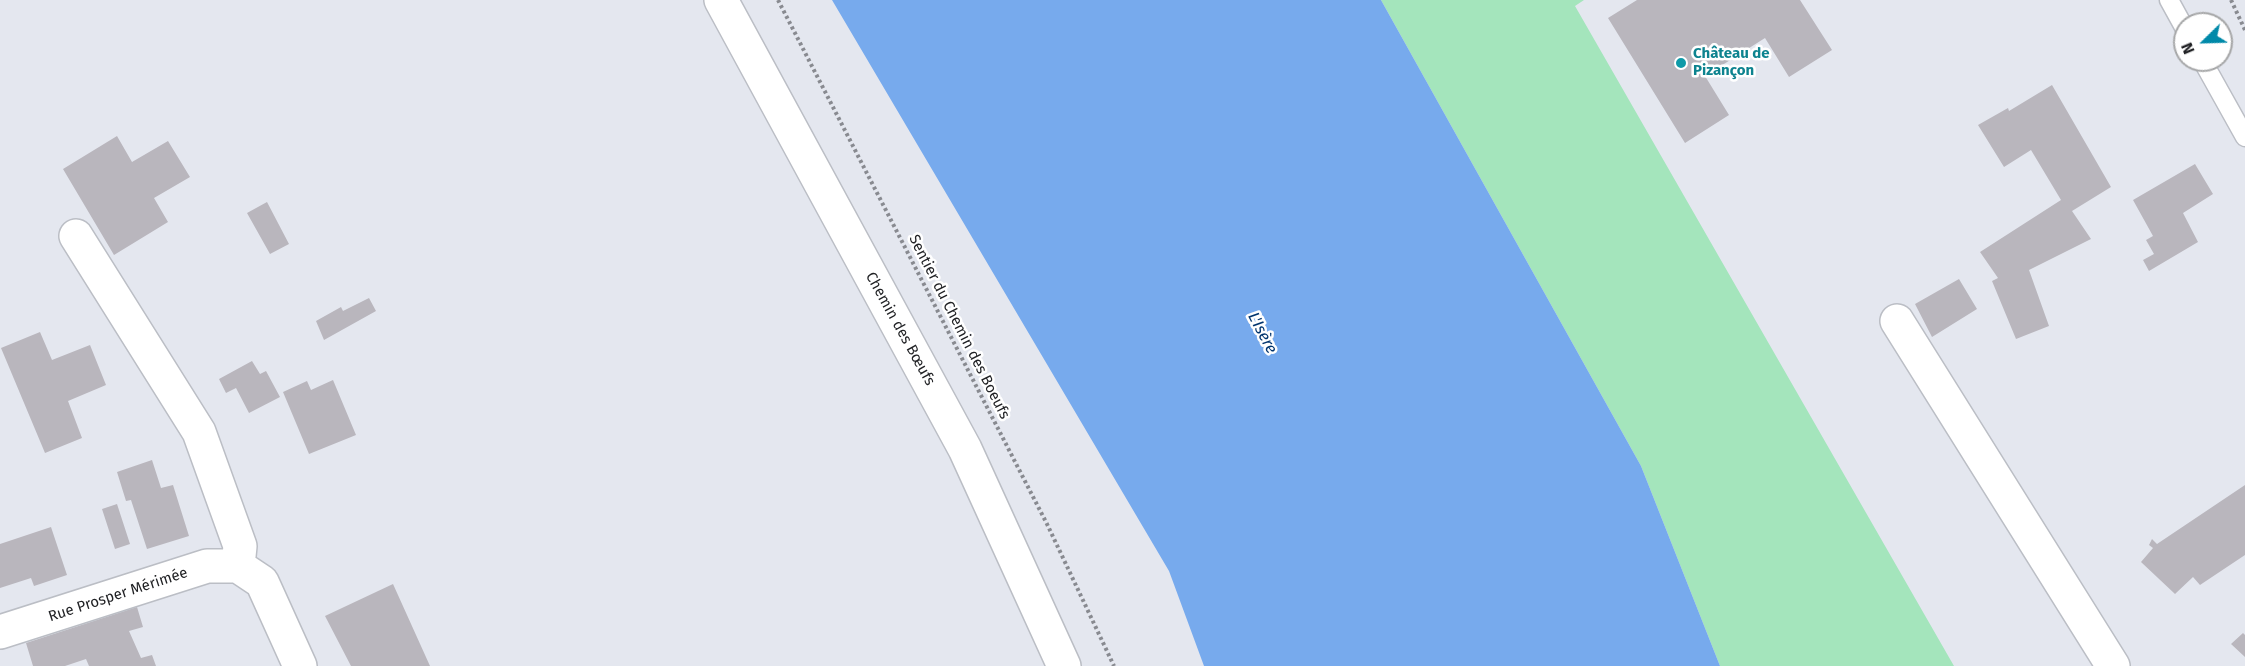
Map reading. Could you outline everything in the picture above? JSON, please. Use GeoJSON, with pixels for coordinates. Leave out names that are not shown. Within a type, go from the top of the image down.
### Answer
{"type":"FeatureCollection","features":[{"type":"Feature","properties":{"kind":"street","name":"Chemin des Bœufs"},"geometry":{"type":"LineString","coordinates":[[721,0],[965,449],[1064,666]]}},
{"type":"Feature","properties":{"kind":"street"},"geometry":{"type":"LineString","coordinates":[[76,236],[199,432],[240,546],[238,566],[262,582],[300,666]]}},
{"type":"Feature","properties":{"kind":"street"},"geometry":{"type":"LineString","coordinates":[[1898,321],[2113,666]]}},
{"type":"Feature","properties":{"kind":"street","name":"Rue Prosper Mérimée"},"geometry":{"type":"LineString","coordinates":[[0,632],[207,566],[238,566]]}},
{"type":"Feature","properties":{"kind":"lane"},"geometry":{"type":"LineString","coordinates":[[2209,72],[2245,137]]}},
{"type":"Feature","properties":{"kind":"path","name":"Sentier du Chemin des Boeufs"},"geometry":{"type":"LineString","coordinates":[[778,0],[1047,524],[1114,666]]}},
{"type":"Feature","properties":{"kind":"path"},"geometry":{"type":"LineString","coordinates":[[2231,0],[2245,30]]}},
{"type":"Feature","properties":{"kind":"green space"},"geometry":{"type":"Polygon","coordinates":[[[1381,0],[1584,0],[1575,6],[1954,666],[1720,666],[1641,466],[1381,0]]]}},
{"type":"Feature","properties":{"kind":"water","name":"L'Isère"},"geometry":{"type":"Polygon","coordinates":[[[832,0],[1381,0],[1641,466],[1720,666],[1204,666],[1169,571],[832,0]]]}},
{"type":"Feature","properties":{"kind":"building","name":"Château de Pizançon"},"geometry":{"type":"Polygon","coordinates":[[[1637,0],[1800,0],[1832,50],[1789,77],[1765,38],[1705,76],[1729,115],[1685,143],[1608,18],[1637,0]]]}},
{"type":"Feature","properties":{"kind":"building"},"geometry":{"type":"Polygon","coordinates":[[[2052,85],[2111,187],[2072,211],[2091,239],[2029,270],[2049,326],[2016,339],[1992,281],[1998,278],[1980,252],[2061,200],[2031,150],[2004,167],[1978,125],[2008,108],[2009,111],[2052,85]]]}},
{"type":"Feature","properties":{"kind":"building"},"geometry":{"type":"Polygon","coordinates":[[[117,136],[132,162],[168,141],[190,177],[154,198],[168,222],[114,255],[63,169],[117,136]]]}},
{"type":"Feature","properties":{"kind":"building"},"geometry":{"type":"Polygon","coordinates":[[[2195,164],[2213,194],[2183,213],[2198,242],[2149,271],[2143,260],[2154,254],[2146,240],[2153,236],[2133,200],[2195,164]]]}},
{"type":"Feature","properties":{"kind":"building"},"geometry":{"type":"Polygon","coordinates":[[[267,202],[289,244],[270,254],[247,213],[267,202]]]}},
{"type":"Feature","properties":{"kind":"building"},"geometry":{"type":"Polygon","coordinates":[[[1959,279],[1977,309],[1932,337],[1915,304],[1959,279]]]}},
{"type":"Feature","properties":{"kind":"building"},"geometry":{"type":"Polygon","coordinates":[[[369,298],[376,311],[324,340],[316,321],[341,307],[343,311],[369,298]]]}},
{"type":"Feature","properties":{"kind":"building"},"geometry":{"type":"Polygon","coordinates":[[[40,332],[52,360],[90,345],[106,385],[68,401],[82,438],[45,453],[1,348],[40,332]]]}},
{"type":"Feature","properties":{"kind":"building"},"geometry":{"type":"Polygon","coordinates":[[[252,361],[260,374],[266,371],[280,397],[249,413],[236,388],[226,393],[219,379],[252,361]]]}},
{"type":"Feature","properties":{"kind":"building"},"geometry":{"type":"Polygon","coordinates":[[[333,380],[356,435],[309,454],[283,392],[307,381],[311,390],[333,380]]]}},
{"type":"Feature","properties":{"kind":"building"},"geometry":{"type":"Polygon","coordinates":[[[152,460],[161,488],[173,485],[189,536],[147,549],[131,500],[126,501],[117,472],[152,460]]]}},
{"type":"Feature","properties":{"kind":"building"},"geometry":{"type":"Polygon","coordinates":[[[2245,485],[2245,555],[2200,585],[2193,577],[2175,594],[2141,562],[2153,548],[2149,545],[2152,539],[2157,544],[2245,485]]]}},
{"type":"Feature","properties":{"kind":"building"},"geometry":{"type":"Polygon","coordinates":[[[117,504],[130,544],[115,549],[102,509],[117,504]]]}},
{"type":"Feature","properties":{"kind":"building"},"geometry":{"type":"Polygon","coordinates":[[[51,527],[67,575],[34,586],[31,578],[0,588],[0,544],[51,527]]]}},
{"type":"Feature","properties":{"kind":"building"},"geometry":{"type":"Polygon","coordinates":[[[393,584],[430,666],[351,666],[325,616],[393,584]]]}},
{"type":"Feature","properties":{"kind":"building"},"geometry":{"type":"Polygon","coordinates":[[[137,607],[143,627],[129,631],[141,658],[152,655],[156,666],[89,666],[86,659],[65,666],[33,666],[26,643],[137,607]]]}},
{"type":"Feature","properties":{"kind":"building"},"geometry":{"type":"Polygon","coordinates":[[[2243,633],[2245,635],[2245,657],[2231,644],[2243,633]]]}},
{"type":"Feature","properties":{"kind":"place","name":"Château de Pizançon"},"geometry":{"type":"Point","coordinates":[1681,63]}}]}
